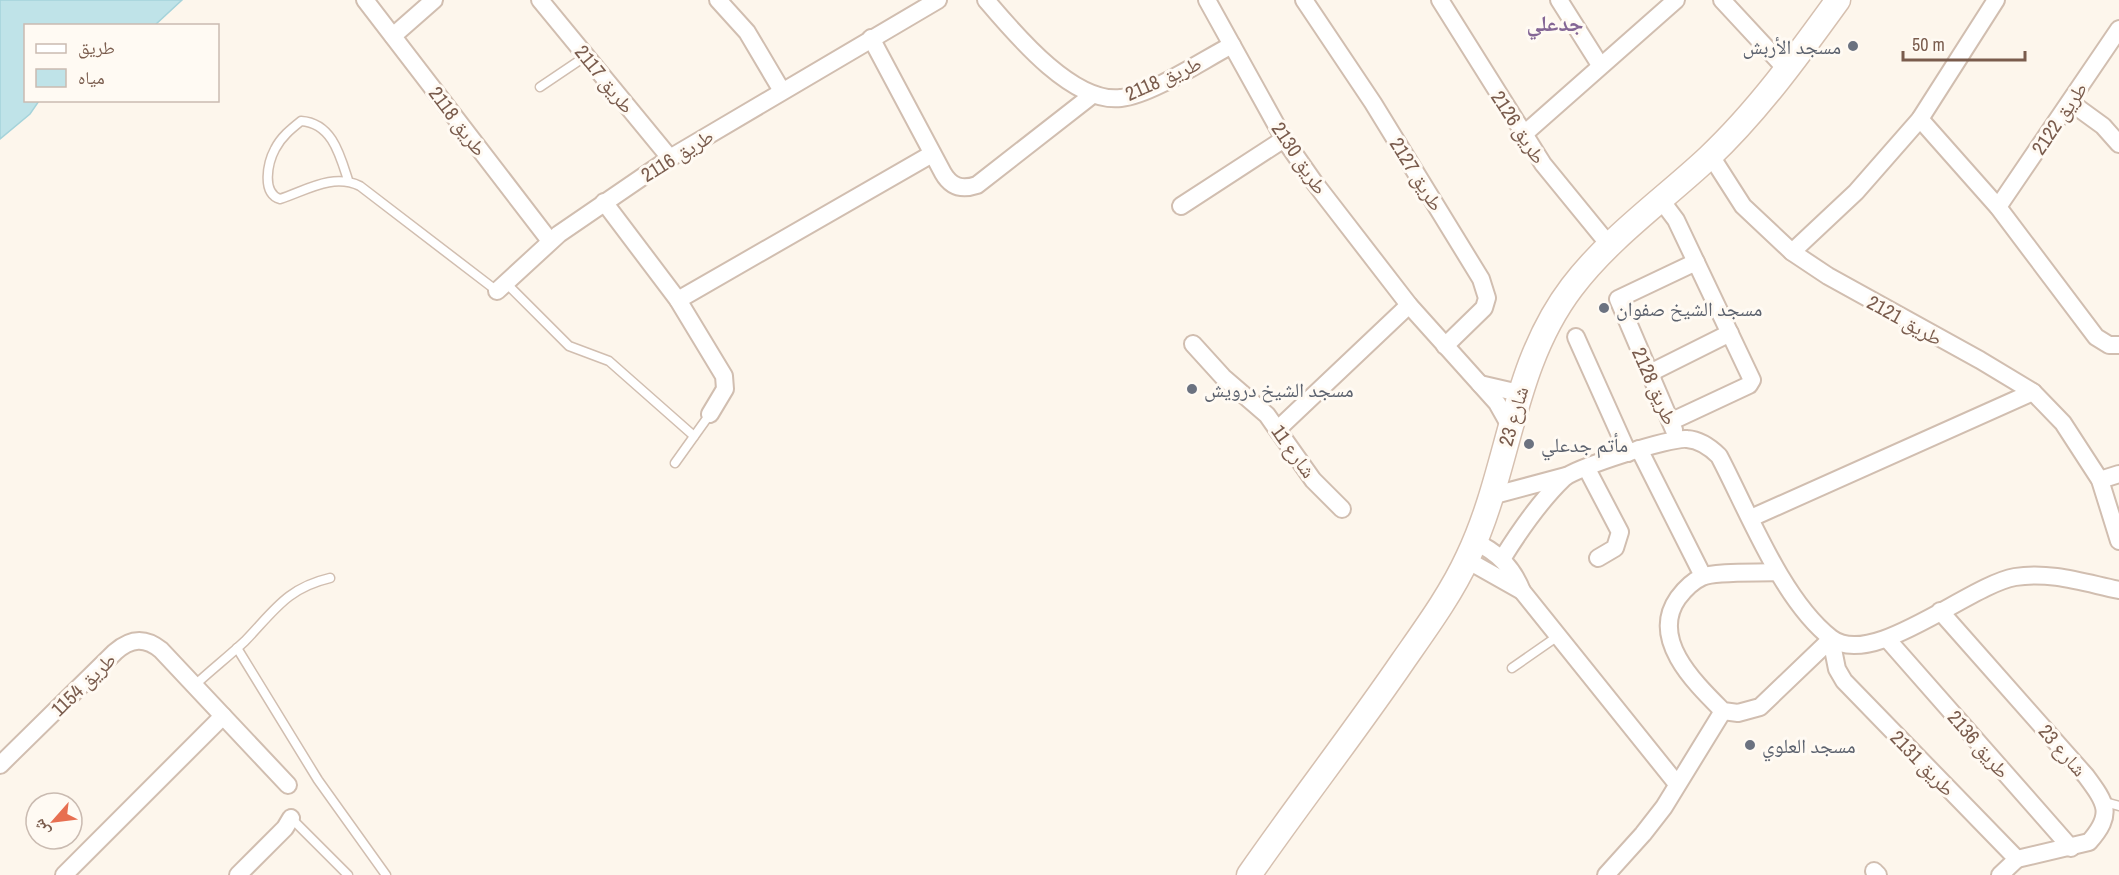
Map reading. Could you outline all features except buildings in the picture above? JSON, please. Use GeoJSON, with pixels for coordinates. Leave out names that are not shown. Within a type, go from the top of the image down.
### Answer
{"type":"FeatureCollection","features":[{"type":"Feature","properties":{"kind":"street","name":"طريق 2118"},"geometry":{"type":"LineString","coordinates":[[365,0],[550,241]]}},
{"type":"Feature","properties":{"kind":"street"},"geometry":{"type":"LineString","coordinates":[[393,36],[434,0]]}},
{"type":"Feature","properties":{"kind":"street","name":"طريق 2117"},"geometry":{"type":"LineString","coordinates":[[540,0],[670,158]]}},
{"type":"Feature","properties":{"kind":"street"},"geometry":{"type":"LineString","coordinates":[[718,0],[747,32],[782,91]]}},
{"type":"Feature","properties":{"kind":"street","name":"طريق 2116"},"geometry":{"type":"LineString","coordinates":[[501,287],[550,241],[670,158],[938,0]]}},
{"type":"Feature","properties":{"kind":"street","name":"طريق 2118"},"geometry":{"type":"LineString","coordinates":[[986,0],[1062,78],[1091,96],[1122,98],[1136,95],[1232,45]]}},
{"type":"Feature","properties":{"kind":"street","name":"طريق 2130"},"geometry":{"type":"LineString","coordinates":[[1208,0],[1284,139],[1320,190],[1409,305],[1497,403],[1510,426]]}},
{"type":"Feature","properties":{"kind":"street","name":"طريق 2127"},"geometry":{"type":"LineString","coordinates":[[1304,0],[1416,171],[1485,288],[1484,308],[1445,346]]}},
{"type":"Feature","properties":{"kind":"street","name":"طريق 2126"},"geometry":{"type":"LineString","coordinates":[[1440,0],[1523,135],[1564,192],[1610,246]]}},
{"type":"Feature","properties":{"kind":"street"},"geometry":{"type":"LineString","coordinates":[[1558,0],[1600,65]]}},
{"type":"Feature","properties":{"kind":"street"},"geometry":{"type":"LineString","coordinates":[[1523,135],[1676,0]]}},
{"type":"Feature","properties":{"kind":"street"},"geometry":{"type":"LineString","coordinates":[[1722,0],[1786,69]]}},
{"type":"Feature","properties":{"kind":"street","name":"شارع 23"},"geometry":{"type":"LineString","coordinates":[[1249,875],[1373,704],[1449,591],[1471,551],[1491,496],[1519,393],[1539,342],[1572,286],[1610,246],[1711,156],[1786,69],[1838,0]]}},
{"type":"Feature","properties":{"kind":"street"},"geometry":{"type":"LineString","coordinates":[[1792,252],[1856,192],[1920,119],[1996,0]]}},
{"type":"Feature","properties":{"kind":"street","name":"طريق 2122"},"geometry":{"type":"LineString","coordinates":[[1998,207],[2119,29]]}},
{"type":"Feature","properties":{"kind":"street"},"geometry":{"type":"LineString","coordinates":[[872,38],[932,153],[947,180],[953,185],[969,188],[983,180],[1091,96]]}},
{"type":"Feature","properties":{"kind":"street"},"geometry":{"type":"LineString","coordinates":[[2070,102],[2103,126],[2119,144]]}},
{"type":"Feature","properties":{"kind":"street"},"geometry":{"type":"LineString","coordinates":[[1920,119],[1998,207],[2096,337],[2109,345],[2119,345]]}},
{"type":"Feature","properties":{"kind":"street"},"geometry":{"type":"LineString","coordinates":[[1181,206],[1284,139]]}},
{"type":"Feature","properties":{"kind":"street"},"geometry":{"type":"LineString","coordinates":[[678,300],[932,153]]}},
{"type":"Feature","properties":{"kind":"street","name":"طريق 2121"},"geometry":{"type":"LineString","coordinates":[[1711,156],[1743,206],[1792,252],[1828,276],[1980,360],[2032,392],[2063,423],[2100,480],[2119,541]]}},
{"type":"Feature","properties":{"kind":"street"},"geometry":{"type":"LineString","coordinates":[[1660,200],[1676,220],[1752,376],[1752,383],[1672,421]]}},
{"type":"Feature","properties":{"kind":"street"},"geometry":{"type":"LineString","coordinates":[[604,202],[678,300],[724,376],[725,389],[710,414]]}},
{"type":"Feature","properties":{"kind":"street","name":"طريق 2128"},"geometry":{"type":"LineString","coordinates":[[1677,439],[1672,421],[1618,299],[1696,262]]}},
{"type":"Feature","properties":{"kind":"street"},"geometry":{"type":"LineString","coordinates":[[1278,429],[1409,305]]}},
{"type":"Feature","properties":{"kind":"street"},"geometry":{"type":"LineString","coordinates":[[1650,373],[1730,333]]}},
{"type":"Feature","properties":{"kind":"street"},"geometry":{"type":"LineString","coordinates":[[1576,337],[1634,451],[1703,576]]}},
{"type":"Feature","properties":{"kind":"street","name":"شارع 11"},"geometry":{"type":"LineString","coordinates":[[1193,344],[1223,377],[1267,415],[1313,480],[1342,510]]}},
{"type":"Feature","properties":{"kind":"street"},"geometry":{"type":"LineString","coordinates":[[1479,384],[1519,393]]}},
{"type":"Feature","properties":{"kind":"street"},"geometry":{"type":"LineString","coordinates":[[1751,518],[2032,392]]}},
{"type":"Feature","properties":{"kind":"street"},"geometry":{"type":"LineString","coordinates":[[1491,496],[1566,476],[1634,451],[1677,439],[1687,439],[1710,447],[1719,456],[1776,572],[1832,639],[1856,644],[1888,640],[1940,611],[2013,577],[2054,577],[2119,590]]}},
{"type":"Feature","properties":{"kind":"street"},"geometry":{"type":"LineString","coordinates":[[1587,469],[1620,532],[1615,548],[1598,558]]}},
{"type":"Feature","properties":{"kind":"street"},"geometry":{"type":"LineString","coordinates":[[2100,480],[2119,474]]}},
{"type":"Feature","properties":{"kind":"street"},"geometry":{"type":"LineString","coordinates":[[1502,559],[1519,531],[1566,476]]}},
{"type":"Feature","properties":{"kind":"street"},"geometry":{"type":"LineString","coordinates":[[1471,551],[1502,559],[1517,579],[1522,591]]}},
{"type":"Feature","properties":{"kind":"street"},"geometry":{"type":"LineString","coordinates":[[1471,551],[1522,591],[1677,784]]}},
{"type":"Feature","properties":{"kind":"street"},"geometry":{"type":"LineString","coordinates":[[1776,572],[1703,576],[1684,590],[1671,609],[1667,629],[1674,650],[1693,681],[1723,711],[1738,713],[1760,707],[1832,639]]}},
{"type":"Feature","properties":{"kind":"street","name":"شارع 23"},"geometry":{"type":"LineString","coordinates":[[1940,611],[2112,804],[2099,832],[2089,842],[2017,859]]}},
{"type":"Feature","properties":{"kind":"street","name":"طريق 2131"},"geometry":{"type":"LineString","coordinates":[[1832,639],[1837,669],[1844,681],[2017,859]]}},
{"type":"Feature","properties":{"kind":"street","name":"طريق 1154"},"geometry":{"type":"LineString","coordinates":[[0,765],[125,643],[138,640],[151,642],[195,685],[288,784]]}},
{"type":"Feature","properties":{"kind":"street","name":"طريق 2136"},"geometry":{"type":"LineString","coordinates":[[1888,640],[2071,848]]}},
{"type":"Feature","properties":{"kind":"street"},"geometry":{"type":"LineString","coordinates":[[1606,875],[1664,807],[1723,711]]}},
{"type":"Feature","properties":{"kind":"street"},"geometry":{"type":"LineString","coordinates":[[64,875],[224,716]]}},
{"type":"Feature","properties":{"kind":"street"},"geometry":{"type":"LineString","coordinates":[[238,875],[285,828],[291,818]]}},
{"type":"Feature","properties":{"kind":"street"},"geometry":{"type":"LineString","coordinates":[[2000,875],[2017,859]]}},
{"type":"Feature","properties":{"kind":"lane"},"geometry":{"type":"LineString","coordinates":[[2102,54],[2119,50]]}},
{"type":"Feature","properties":{"kind":"lane"},"geometry":{"type":"LineString","coordinates":[[540,87],[586,56]]}},
{"type":"Feature","properties":{"kind":"lane"},"geometry":{"type":"LineString","coordinates":[[348,180],[338,148],[330,136],[310,121],[301,121],[287,132],[274,149],[268,171],[269,191],[273,197],[280,199],[316,185],[348,180],[360,186],[501,287],[570,346],[609,361],[694,436]]}},
{"type":"Feature","properties":{"kind":"lane"},"geometry":{"type":"LineString","coordinates":[[675,463],[710,414]]}},
{"type":"Feature","properties":{"kind":"lane"},"geometry":{"type":"LineString","coordinates":[[195,685],[237,648],[285,598],[306,585],[330,578]]}},
{"type":"Feature","properties":{"kind":"lane"},"geometry":{"type":"LineString","coordinates":[[1512,668],[1558,636]]}},
{"type":"Feature","properties":{"kind":"lane"},"geometry":{"type":"LineString","coordinates":[[237,648],[318,780],[386,875]]}},
{"type":"Feature","properties":{"kind":"lane"},"geometry":{"type":"LineString","coordinates":[[291,818],[348,875]]}},
{"type":"Feature","properties":{"kind":"water"},"geometry":{"type":"Polygon","coordinates":[[[0,0],[182,0],[156,24],[24,24],[24,102],[38,102],[30,114],[0,139],[0,0]]]}},
{"type":"Feature","properties":{"kind":"place","name":"مسجد الأربش"},"geometry":{"type":"Point","coordinates":[1853,46]}},
{"type":"Feature","properties":{"kind":"place","name":"مسجد الشيخ صفوان"},"geometry":{"type":"Point","coordinates":[1604,308]}},
{"type":"Feature","properties":{"kind":"place","name":"مسجد الشيخ درويش"},"geometry":{"type":"Point","coordinates":[1192,389]}},
{"type":"Feature","properties":{"kind":"place","name":"مأتم جدعلي"},"geometry":{"type":"Point","coordinates":[1529,444]}},
{"type":"Feature","properties":{"kind":"place","name":"مسجد العلوي"},"geometry":{"type":"Point","coordinates":[1750,745]}},
{"type":"Feature","properties":{"kind":"district","name":"جدعلي"},"geometry":{"type":"Point","coordinates":[1555,23]}}]}
